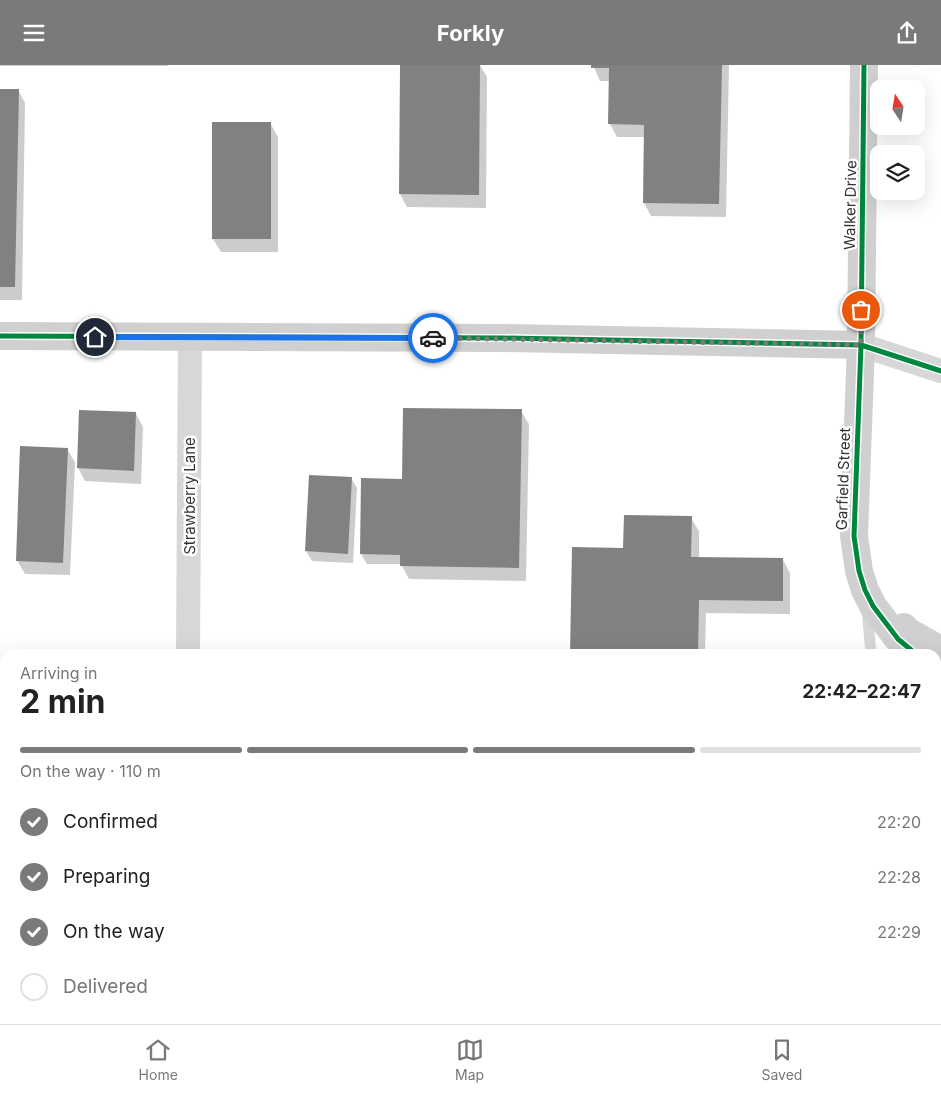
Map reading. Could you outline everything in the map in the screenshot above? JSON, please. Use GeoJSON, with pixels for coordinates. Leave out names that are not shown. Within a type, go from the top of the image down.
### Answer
{"type":"FeatureCollection","features":[{"type":"Feature","properties":{"kind":"street","name":"Walker Drive"},"geometry":{"type":"LineString","coordinates":[[861,345],[864,65]]}},
{"type":"Feature","properties":{"kind":"street"},"geometry":{"type":"LineString","coordinates":[[0,336],[492,338],[861,345],[941,371]]}},
{"type":"Feature","properties":{"kind":"street","name":"Strawberry Lane"},"geometry":{"type":"LineString","coordinates":[[188,649],[190,337]]}},
{"type":"Feature","properties":{"kind":"street","name":"Garfield Street"},"geometry":{"type":"LineString","coordinates":[[861,345],[854,536],[859,571],[873,606],[898,639],[910,649]]}},
{"type":"Feature","properties":{"kind":"street","name":"Garfield Street"},"geometry":{"type":"LineString","coordinates":[[855,505],[867,569],[880,599],[907,631],[939,649]]}},
{"type":"Feature","properties":{"kind":"lane"},"geometry":{"type":"LineString","coordinates":[[865,589],[871,649]]}},
{"type":"Feature","properties":{"kind":"building"},"geometry":{"type":"Polygon","coordinates":[[[400,65],[480,65],[479,195],[399,194],[400,65]]]}},
{"type":"Feature","properties":{"kind":"building"},"geometry":{"type":"Polygon","coordinates":[[[591,65],[722,65],[719,204],[643,203],[644,125],[608,124],[609,68],[591,68],[591,65]]]}},
{"type":"Feature","properties":{"kind":"building"},"geometry":{"type":"Polygon","coordinates":[[[0,89],[19,89],[15,287],[0,287],[0,89]]]}},
{"type":"Feature","properties":{"kind":"building"},"geometry":{"type":"Polygon","coordinates":[[[212,122],[271,122],[271,239],[212,239],[212,122]]]}},
{"type":"Feature","properties":{"kind":"building"},"geometry":{"type":"Polygon","coordinates":[[[403,408],[522,409],[519,568],[400,566],[400,555],[360,554],[361,478],[402,479],[403,408]]]}},
{"type":"Feature","properties":{"kind":"building"},"geometry":{"type":"Polygon","coordinates":[[[79,410],[136,412],[134,471],[77,468],[79,410]]]}},
{"type":"Feature","properties":{"kind":"building"},"geometry":{"type":"Polygon","coordinates":[[[20,446],[68,448],[63,563],[16,561],[20,446]]]}},
{"type":"Feature","properties":{"kind":"building"},"geometry":{"type":"Polygon","coordinates":[[[309,475],[352,477],[348,554],[305,551],[309,475]]]}},
{"type":"Feature","properties":{"kind":"building"},"geometry":{"type":"Polygon","coordinates":[[[624,515],[692,516],[691,557],[783,558],[783,601],[699,600],[698,649],[570,649],[572,547],[623,548],[624,515]]]}},
{"type":"Feature","properties":{"kind":"cycle path"},"geometry":{"type":"LineString","coordinates":[[864,65],[861,345],[854,536],[859,571],[865,590],[873,606],[898,639],[910,649]]}},
{"type":"Feature","properties":{"kind":"cycle path"},"geometry":{"type":"LineString","coordinates":[[0,336],[502,338],[861,345],[941,371]]}},
{"type":"Feature","properties":{"kind":"way so far"},"geometry":{"type":"LineString","coordinates":[[433,338],[861,345],[861,310]]}},
{"type":"Feature","properties":{"kind":"route"},"geometry":{"type":"LineString","coordinates":[[95,337],[433,338]]}}]}
